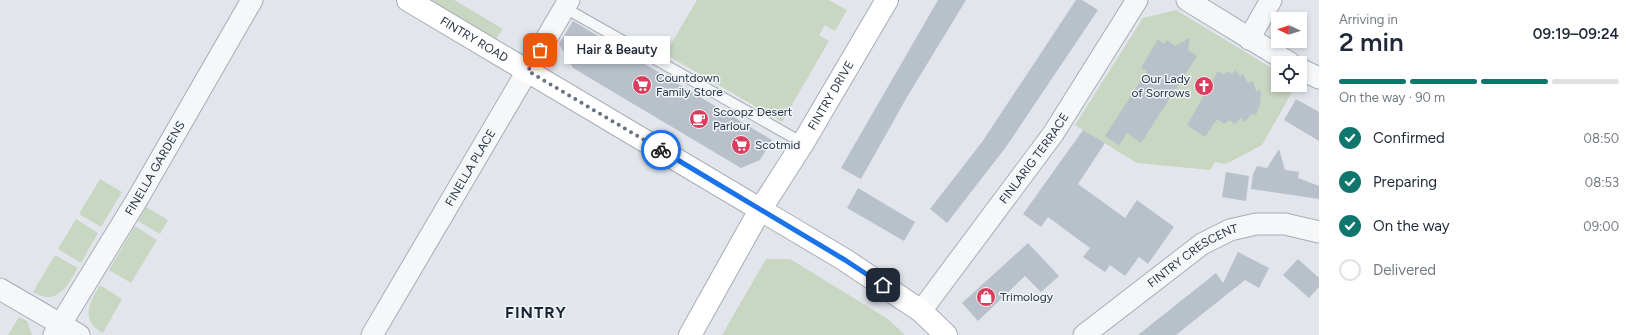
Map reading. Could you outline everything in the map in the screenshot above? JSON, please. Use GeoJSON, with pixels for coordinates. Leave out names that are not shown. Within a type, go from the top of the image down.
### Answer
{"type":"FeatureCollection","features":[{"type":"Feature","properties":{"kind":"street","name":"FINELLA GARDENS"},"geometry":{"type":"LineString","coordinates":[[57,330],[138,198],[252,0]]}},
{"type":"Feature","properties":{"kind":"street","name":"FINTRY ROAD"},"geometry":{"type":"LineString","coordinates":[[408,0],[845,260],[921,311],[946,335]]}},
{"type":"Feature","properties":{"kind":"street","name":"FINTRY DRIVE"},"geometry":{"type":"LineString","coordinates":[[690,335],[760,210],[803,143],[887,0]]}},
{"type":"Feature","properties":{"kind":"street","name":"FINLARIG TERRACE"},"geometry":{"type":"LineString","coordinates":[[921,311],[1053,134],[1137,0]]}},
{"type":"Feature","properties":{"kind":"street"},"geometry":{"type":"LineString","coordinates":[[1187,0],[1278,56]]}},
{"type":"Feature","properties":{"kind":"street"},"geometry":{"type":"LineString","coordinates":[[1250,39],[1271,0]]}},
{"type":"Feature","properties":{"kind":"street","name":"FINELLA PLACE"},"geometry":{"type":"LineString","coordinates":[[372,335],[567,4]]}},
{"type":"Feature","properties":{"kind":"street"},"geometry":{"type":"LineString","coordinates":[[1307,72],[1319,78]]}},
{"type":"Feature","properties":{"kind":"street","name":"FINTRY CRESCENT"},"geometry":{"type":"LineString","coordinates":[[1084,335],[1202,244],[1230,230],[1256,224],[1285,224],[1319,232]]}},
{"type":"Feature","properties":{"kind":"street"},"geometry":{"type":"LineString","coordinates":[[0,289],[57,330],[78,335]]}},
{"type":"Feature","properties":{"kind":"lane"},"geometry":{"type":"LineString","coordinates":[[567,4],[803,143]]}},
{"type":"Feature","properties":{"kind":"green space"},"geometry":{"type":"Polygon","coordinates":[[[428,0],[454,0],[503,29],[495,40],[428,0]]]}},
{"type":"Feature","properties":{"kind":"green space"},"geometry":{"type":"Polygon","coordinates":[[[697,0],[829,0],[847,10],[835,31],[825,25],[819,35],[829,41],[782,122],[665,54],[697,0]]]}},
{"type":"Feature","properties":{"kind":"green space"},"geometry":{"type":"Polygon","coordinates":[[[1176,10],[1271,68],[1271,92],[1292,92],[1262,145],[1226,164],[1215,162],[1210,170],[1137,163],[1075,125],[1143,18],[1176,10]]]}},
{"type":"Feature","properties":{"kind":"green space"},"geometry":{"type":"Polygon","coordinates":[[[100,179],[122,192],[101,227],[79,214],[100,179]]]}},
{"type":"Feature","properties":{"kind":"green space"},"geometry":{"type":"Polygon","coordinates":[[[146,207],[168,220],[160,234],[138,221],[146,207]]]}},
{"type":"Feature","properties":{"kind":"green space"},"geometry":{"type":"Polygon","coordinates":[[[76,219],[98,233],[81,263],[58,249],[76,219]]]}},
{"type":"Feature","properties":{"kind":"green space"},"geometry":{"type":"Polygon","coordinates":[[[135,226],[157,240],[131,283],[109,270],[135,226]]]}},
{"type":"Feature","properties":{"kind":"green space"},"geometry":{"type":"Polygon","coordinates":[[[55,255],[78,268],[70,281],[55,296],[41,296],[33,292],[55,255]]]}},
{"type":"Feature","properties":{"kind":"green space"},"geometry":{"type":"Polygon","coordinates":[[[766,259],[790,259],[888,319],[905,335],[722,335],[766,259]]]}},
{"type":"Feature","properties":{"kind":"green space"},"geometry":{"type":"Polygon","coordinates":[[[100,285],[122,299],[103,333],[91,323],[89,317],[90,305],[100,285]]]}},
{"type":"Feature","properties":{"kind":"green space"},"geometry":{"type":"Polygon","coordinates":[[[19,317],[27,321],[32,335],[8,335],[19,317]]]}},
{"type":"Feature","properties":{"kind":"building"},"geometry":{"type":"Polygon","coordinates":[[[938,0],[966,0],[907,97],[861,179],[841,168],[938,0]]]}},
{"type":"Feature","properties":{"kind":"building"},"geometry":{"type":"Polygon","coordinates":[[[1076,0],[1082,0],[1098,10],[1006,147],[947,223],[930,209],[982,142],[1076,0]]]}},
{"type":"Feature","properties":{"kind":"building"},"geometry":{"type":"Polygon","coordinates":[[[573,21],[772,140],[760,160],[741,168],[573,68],[559,44],[573,21]]]}},
{"type":"Feature","properties":{"kind":"building"},"geometry":{"type":"Polygon","coordinates":[[[1190,38],[1188,50],[1197,56],[1141,143],[1127,133],[1119,145],[1105,136],[1147,71],[1141,68],[1158,39],[1164,44],[1167,40],[1175,46],[1190,38]]]}},
{"type":"Feature","properties":{"kind":"building"},"geometry":{"type":"Polygon","coordinates":[[[1235,70],[1240,76],[1243,74],[1248,83],[1253,81],[1256,91],[1261,90],[1260,104],[1256,115],[1251,114],[1245,122],[1241,118],[1234,124],[1230,120],[1224,124],[1217,119],[1205,137],[1187,125],[1218,71],[1224,75],[1226,71],[1232,74],[1235,70]]]}},
{"type":"Feature","properties":{"kind":"building"},"geometry":{"type":"Polygon","coordinates":[[[1296,99],[1319,112],[1319,141],[1284,120],[1296,99]]]}},
{"type":"Feature","properties":{"kind":"building"},"geometry":{"type":"Polygon","coordinates":[[[1083,130],[1105,143],[1078,184],[1125,218],[1137,200],[1174,227],[1148,264],[1139,257],[1125,276],[1110,265],[1105,272],[1083,257],[1090,248],[1048,217],[1041,227],[1023,214],[1083,130]]]}},
{"type":"Feature","properties":{"kind":"building"},"geometry":{"type":"Polygon","coordinates":[[[1279,149],[1285,170],[1299,172],[1298,178],[1319,186],[1319,199],[1251,189],[1253,174],[1257,166],[1267,168],[1279,149]]]}},
{"type":"Feature","properties":{"kind":"building"},"geometry":{"type":"Polygon","coordinates":[[[1226,172],[1249,176],[1246,201],[1222,197],[1226,172]]]}},
{"type":"Feature","properties":{"kind":"building"},"geometry":{"type":"Polygon","coordinates":[[[858,188],[915,222],[904,241],[847,208],[858,188]]]}},
{"type":"Feature","properties":{"kind":"building"},"geometry":{"type":"Polygon","coordinates":[[[1028,243],[1059,276],[1041,292],[1025,276],[978,321],[962,303],[1028,243]]]}},
{"type":"Feature","properties":{"kind":"building"},"geometry":{"type":"Polygon","coordinates":[[[1238,252],[1269,268],[1259,288],[1245,280],[1176,335],[1138,335],[1216,273],[1223,283],[1238,252]]]}},
{"type":"Feature","properties":{"kind":"building"},"geometry":{"type":"Polygon","coordinates":[[[1298,259],[1319,278],[1319,287],[1309,298],[1283,275],[1298,259]]]}},
{"type":"Feature","properties":{"kind":"way so far"},"geometry":{"type":"LineString","coordinates":[[540,50],[528,71],[661,150]]}},
{"type":"Feature","properties":{"kind":"place","name":"Hair & Beauty"},"geometry":{"type":"Point","coordinates":[540,50]}},
{"type":"Feature","properties":{"kind":"place","name":"Countdown Family Store"},"geometry":{"type":"Point","coordinates":[642,85]}},
{"type":"Feature","properties":{"kind":"place","name":"Our Lady of Sorrows"},"geometry":{"type":"Point","coordinates":[1204,86]}},
{"type":"Feature","properties":{"kind":"place","name":"Scoopz Desert Parlour"},"geometry":{"type":"Point","coordinates":[699,119]}},
{"type":"Feature","properties":{"kind":"place","name":"Scotmid"},"geometry":{"type":"Point","coordinates":[741,145]}},
{"type":"Feature","properties":{"kind":"place","name":"Trimology"},"geometry":{"type":"Point","coordinates":[986,297]}},
{"type":"Feature","properties":{"kind":"district","name":"FINTRY"},"geometry":{"type":"Point","coordinates":[536,312]}},
{"type":"Feature","properties":{"kind":"route"},"geometry":{"type":"LineString","coordinates":[[661,150],[801,236],[845,260],[883,285]]}}]}
